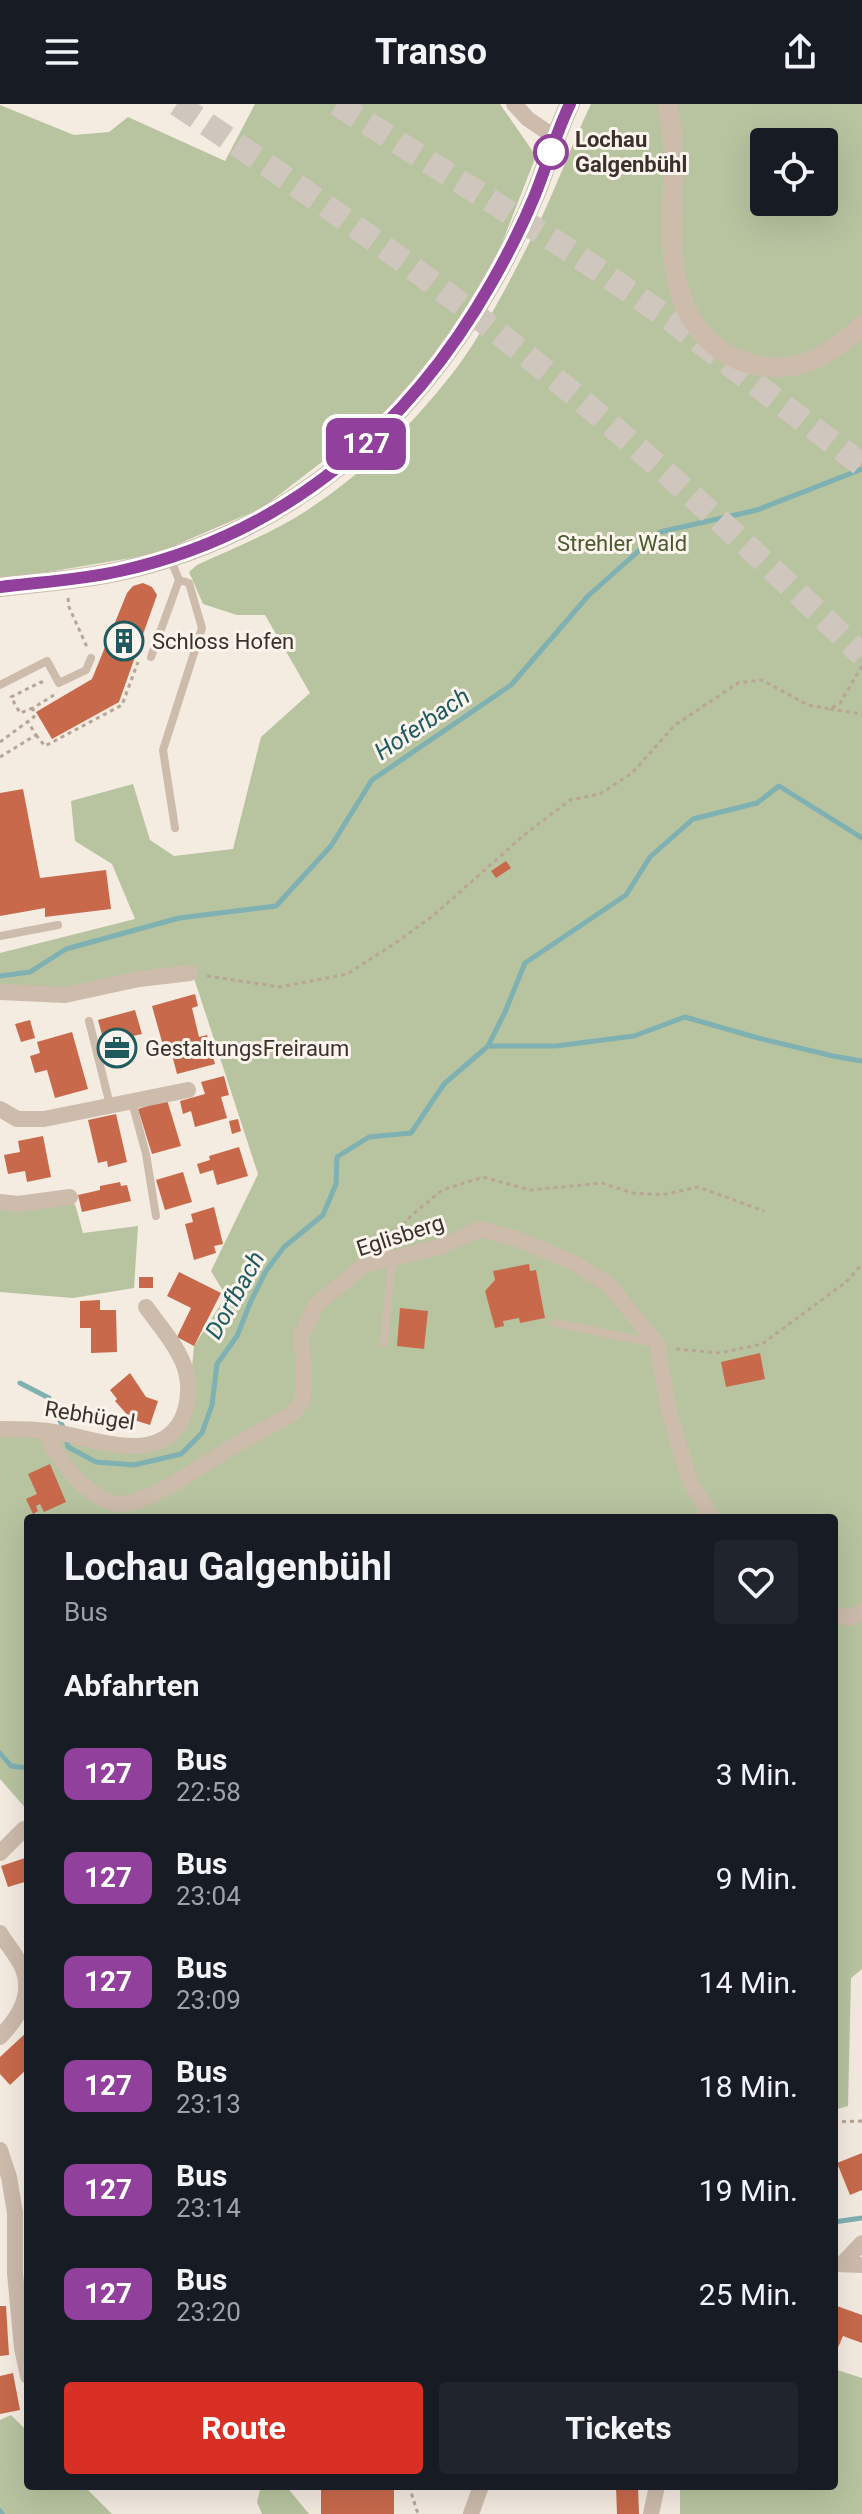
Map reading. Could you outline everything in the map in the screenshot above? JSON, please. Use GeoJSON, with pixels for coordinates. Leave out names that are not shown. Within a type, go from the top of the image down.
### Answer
{"type":"FeatureCollection","features":[{"type":"Feature","properties":{"kind":"street"},"geometry":{"type":"LineString","coordinates":[[514,104],[528,119],[556,138]]}},
{"type":"Feature","properties":{"kind":"street"},"geometry":{"type":"LineString","coordinates":[[0,587],[68,585],[170,558],[231,535],[270,515],[346,463],[389,422],[430,375],[464,328],[493,280],[535,195],[570,104]]}},
{"type":"Feature","properties":{"kind":"street"},"geometry":{"type":"LineString","coordinates":[[667,104],[673,159],[676,278],[691,318],[703,335],[721,351],[739,361],[764,368],[784,368],[821,358],[862,326]]}},
{"type":"Feature","properties":{"kind":"street"},"geometry":{"type":"LineString","coordinates":[[0,992],[65,995],[139,979],[190,981]]}},
{"type":"Feature","properties":{"kind":"street"},"geometry":{"type":"LineString","coordinates":[[0,1109],[17,1119],[44,1119],[188,1090]]}},
{"type":"Feature","properties":{"kind":"street"},"geometry":{"type":"LineString","coordinates":[[0,1202],[18,1204],[70,1197]]}},
{"type":"Feature","properties":{"kind":"street","name":"Eglisberg"},"geometry":{"type":"LineString","coordinates":[[59,1433],[57,1456],[73,1475],[92,1492],[111,1503],[135,1501],[189,1474],[292,1414],[303,1400],[301,1336],[316,1305],[364,1265],[440,1247],[480,1229],[517,1239],[574,1263],[609,1285],[657,1344],[669,1412],[684,1462],[691,1483],[710,1514]]}},
{"type":"Feature","properties":{"kind":"street","name":"Rebhügel"},"geometry":{"type":"LineString","coordinates":[[0,1429],[32,1428],[136,1447],[153,1444],[170,1435],[183,1418],[190,1383],[178,1350],[146,1307]]}},
{"type":"Feature","properties":{"kind":"street"},"geometry":{"type":"LineString","coordinates":[[838,1615],[849,1618],[862,1612]]}},
{"type":"Feature","properties":{"kind":"street"},"geometry":{"type":"LineString","coordinates":[[0,1853],[24,1829]]}},
{"type":"Feature","properties":{"kind":"street"},"geometry":{"type":"LineString","coordinates":[[0,1933],[24,1972]]}},
{"type":"Feature","properties":{"kind":"street"},"geometry":{"type":"LineString","coordinates":[[0,2037],[15,2022],[24,2003]]}},
{"type":"Feature","properties":{"kind":"street"},"geometry":{"type":"LineString","coordinates":[[0,2150],[9,2177],[15,2213],[15,2273],[24,2357]]}},
{"type":"Feature","properties":{"kind":"street"},"geometry":{"type":"LineString","coordinates":[[15,2213],[24,2234]]}},
{"type":"Feature","properties":{"kind":"street"},"geometry":{"type":"LineString","coordinates":[[838,2264],[862,2243]]}},
{"type":"Feature","properties":{"kind":"street"},"geometry":{"type":"LineString","coordinates":[[838,2264],[862,2265]]}},
{"type":"Feature","properties":{"kind":"street"},"geometry":{"type":"LineString","coordinates":[[471,2514],[480,2490]]}},
{"type":"Feature","properties":{"kind":"street"},"geometry":{"type":"LineString","coordinates":[[651,2514],[656,2490]]}},
{"type":"Feature","properties":{"kind":"lane"},"geometry":{"type":"LineString","coordinates":[[151,657],[179,580],[170,558]]}},
{"type":"Feature","properties":{"kind":"lane"},"geometry":{"type":"LineString","coordinates":[[175,828],[163,750],[202,628],[189,583],[179,580]]}},
{"type":"Feature","properties":{"kind":"lane"},"geometry":{"type":"LineString","coordinates":[[0,685],[47,661],[59,683],[86,670],[91,658]]}},
{"type":"Feature","properties":{"kind":"lane"},"geometry":{"type":"LineString","coordinates":[[0,936],[58,925]]}},
{"type":"Feature","properties":{"kind":"lane"},"geometry":{"type":"LineString","coordinates":[[89,1021],[110,1106]]}},
{"type":"Feature","properties":{"kind":"lane"},"geometry":{"type":"LineString","coordinates":[[132,1102],[146,1154],[156,1216]]}},
{"type":"Feature","properties":{"kind":"lane"},"geometry":{"type":"LineString","coordinates":[[384,1343],[392,1257]]}},
{"type":"Feature","properties":{"kind":"lane"},"geometry":{"type":"LineString","coordinates":[[556,1323],[657,1344]]}},
{"type":"Feature","properties":{"kind":"path"},"geometry":{"type":"LineString","coordinates":[[68,585],[69,607],[91,658]]}},
{"type":"Feature","properties":{"kind":"path"},"geometry":{"type":"LineString","coordinates":[[830,709],[840,703],[862,666]]}},
{"type":"Feature","properties":{"kind":"path"},"geometry":{"type":"LineString","coordinates":[[190,981],[280,987],[347,974],[434,915],[524,835],[570,800],[600,794],[632,773],[675,725],[738,683],[762,680],[808,705],[862,714]]}},
{"type":"Feature","properties":{"kind":"path"},"geometry":{"type":"LineString","coordinates":[[41,682],[59,683],[55,695],[20,713],[11,697],[41,682]]}},
{"type":"Feature","properties":{"kind":"path"},"geometry":{"type":"LineString","coordinates":[[28,722],[45,746],[122,705]]}},
{"type":"Feature","properties":{"kind":"path"},"geometry":{"type":"LineString","coordinates":[[0,742],[34,717],[33,708]]}},
{"type":"Feature","properties":{"kind":"path"},"geometry":{"type":"LineString","coordinates":[[0,757],[36,735]]}},
{"type":"Feature","properties":{"kind":"path"},"geometry":{"type":"LineString","coordinates":[[364,1265],[412,1215],[442,1190],[483,1177],[530,1190],[602,1183],[632,1193],[662,1195],[698,1187],[764,1211]]}},
{"type":"Feature","properties":{"kind":"path"},"geometry":{"type":"LineString","coordinates":[[657,1344],[678,1350],[720,1353],[762,1344],[846,1282],[862,1264]]}},
{"type":"Feature","properties":{"kind":"path"},"geometry":{"type":"LineString","coordinates":[[838,2122],[862,2121]]}},
{"type":"Feature","properties":{"kind":"path"},"geometry":{"type":"LineString","coordinates":[[410,2490],[418,2514]]}},
{"type":"Feature","properties":{"kind":"green space"},"geometry":{"type":"Polygon","coordinates":[[[255,104],[500,104],[536,156],[495,261],[451,334],[396,405],[262,508],[155,554],[0,580],[0,105],[74,135],[109,132],[128,117],[225,161],[255,104]]]}},
{"type":"Feature","properties":{"kind":"green space","name":"Strehler Wald"},"geometry":{"type":"Polygon","coordinates":[[[591,104],[862,104],[862,1969],[851,1978],[848,2106],[838,2109],[838,1514],[24,1514],[24,1806],[0,1779],[0,1433],[109,1444],[170,1435],[189,1398],[194,1346],[226,1296],[211,1271],[258,1174],[191,969],[64,992],[0,988],[0,953],[135,919],[112,864],[75,841],[71,801],[133,784],[150,840],[174,856],[233,849],[261,737],[310,693],[265,615],[237,615],[203,604],[189,572],[197,565],[253,540],[306,511],[366,466],[420,412],[452,374],[540,221],[591,104]]]}},
{"type":"Feature","properties":{"kind":"green space"},"geometry":{"type":"Polygon","coordinates":[[[75,1204],[83,1233],[138,1226],[134,1288],[73,1298],[0,1292],[0,1208],[9,1211],[75,1204]]]}},
{"type":"Feature","properties":{"kind":"green space"},"geometry":{"type":"Polygon","coordinates":[[[838,2370],[862,2378],[862,2514],[680,2514],[680,2490],[838,2490],[838,2370]]]}},
{"type":"Feature","properties":{"kind":"green space"},"geometry":{"type":"Polygon","coordinates":[[[11,2415],[24,2428],[24,2490],[88,2490],[112,2514],[0,2514],[0,2420],[11,2415]]]}},
{"type":"Feature","properties":{"kind":"green space"},"geometry":{"type":"Polygon","coordinates":[[[260,2490],[289,2490],[309,2514],[262,2514],[257,2502],[260,2490]]]}},
{"type":"Feature","properties":{"kind":"building","name":"Schloss Hofen"},"geometry":{"type":"Polygon","coordinates":[[[143,583],[152,587],[157,595],[119,702],[52,739],[36,712],[92,679],[127,593],[133,586],[143,583]]]}},
{"type":"Feature","properties":{"kind":"building"},"geometry":{"type":"Polygon","coordinates":[[[23,789],[40,878],[106,870],[111,909],[45,917],[45,908],[0,916],[0,793],[23,789]]]}},
{"type":"Feature","properties":{"kind":"building"},"geometry":{"type":"Polygon","coordinates":[[[506,861],[511,868],[496,878],[491,871],[506,861]]]}},
{"type":"Feature","properties":{"kind":"building"},"geometry":{"type":"Polygon","coordinates":[[[195,994],[198,1006],[192,1008],[199,1037],[207,1035],[215,1064],[177,1074],[170,1047],[164,1049],[152,1006],[195,994]]]}},
{"type":"Feature","properties":{"kind":"building"},"geometry":{"type":"Polygon","coordinates":[[[135,1010],[142,1034],[133,1036],[136,1049],[125,1052],[128,1063],[111,1068],[98,1020],[135,1010]]]}},
{"type":"Feature","properties":{"kind":"building"},"geometry":{"type":"Polygon","coordinates":[[[30,1020],[35,1038],[21,1042],[15,1024],[30,1020]]]}},
{"type":"Feature","properties":{"kind":"building"},"geometry":{"type":"Polygon","coordinates":[[[72,1032],[88,1089],[55,1098],[47,1070],[35,1073],[30,1056],[40,1053],[37,1042],[72,1032]]]}},
{"type":"Feature","properties":{"kind":"building"},"geometry":{"type":"Polygon","coordinates":[[[224,1076],[229,1095],[221,1097],[227,1118],[195,1127],[191,1111],[183,1114],[180,1101],[205,1094],[201,1082],[224,1076]]]}},
{"type":"Feature","properties":{"kind":"building"},"geometry":{"type":"Polygon","coordinates":[[[167,1100],[181,1146],[152,1154],[138,1109],[167,1100]]]}},
{"type":"Feature","properties":{"kind":"building"},"geometry":{"type":"Polygon","coordinates":[[[116,1114],[127,1162],[108,1167],[107,1161],[98,1163],[88,1120],[116,1114]]]}},
{"type":"Feature","properties":{"kind":"building"},"geometry":{"type":"Polygon","coordinates":[[[238,1119],[241,1131],[232,1134],[229,1121],[238,1119]]]}},
{"type":"Feature","properties":{"kind":"building"},"geometry":{"type":"Polygon","coordinates":[[[43,1136],[51,1177],[27,1182],[25,1171],[8,1174],[4,1155],[20,1152],[18,1141],[43,1136]]]}},
{"type":"Feature","properties":{"kind":"building"},"geometry":{"type":"Polygon","coordinates":[[[239,1147],[248,1176],[217,1185],[213,1170],[200,1174],[197,1164],[210,1160],[209,1156],[239,1147]]]}},
{"type":"Feature","properties":{"kind":"building"},"geometry":{"type":"Polygon","coordinates":[[[183,1172],[192,1202],[165,1210],[156,1180],[183,1172]]]}},
{"type":"Feature","properties":{"kind":"building"},"geometry":{"type":"Polygon","coordinates":[[[120,1182],[121,1186],[127,1185],[131,1201],[82,1212],[78,1195],[120,1182]]]}},
{"type":"Feature","properties":{"kind":"building"},"geometry":{"type":"Polygon","coordinates":[[[214,1207],[223,1244],[214,1246],[216,1253],[194,1260],[185,1224],[193,1222],[191,1214],[214,1207]]]}},
{"type":"Feature","properties":{"kind":"building"},"geometry":{"type":"Polygon","coordinates":[[[529,1264],[530,1271],[536,1270],[545,1318],[520,1323],[519,1318],[503,1321],[504,1326],[495,1328],[485,1291],[495,1280],[493,1271],[529,1264]]]}},
{"type":"Feature","properties":{"kind":"building"},"geometry":{"type":"Polygon","coordinates":[[[179,1272],[221,1293],[194,1346],[177,1337],[191,1308],[167,1296],[179,1272]]]}},
{"type":"Feature","properties":{"kind":"building"},"geometry":{"type":"Polygon","coordinates":[[[139,1277],[153,1277],[153,1288],[139,1288],[139,1277]]]}},
{"type":"Feature","properties":{"kind":"building"},"geometry":{"type":"Polygon","coordinates":[[[100,1300],[100,1310],[116,1310],[117,1352],[91,1353],[91,1328],[80,1328],[80,1301],[100,1300]]]}},
{"type":"Feature","properties":{"kind":"building"},"geometry":{"type":"Polygon","coordinates":[[[400,1308],[428,1311],[424,1349],[397,1346],[400,1308]]]}},
{"type":"Feature","properties":{"kind":"building"},"geometry":{"type":"Polygon","coordinates":[[[760,1353],[765,1379],[726,1387],[721,1362],[760,1353]]]}},
{"type":"Feature","properties":{"kind":"building"},"geometry":{"type":"Polygon","coordinates":[[[130,1373],[146,1397],[158,1401],[150,1425],[131,1419],[115,1401],[117,1399],[110,1390],[130,1373]]]}},
{"type":"Feature","properties":{"kind":"building"},"geometry":{"type":"Polygon","coordinates":[[[50,1464],[66,1502],[44,1512],[40,1504],[33,1514],[26,1499],[37,1494],[28,1474],[50,1464]]]}},
{"type":"Feature","properties":{"kind":"building"},"geometry":{"type":"Polygon","coordinates":[[[24,1858],[24,1882],[8,1887],[1,1866],[24,1858]]]}},
{"type":"Feature","properties":{"kind":"building"},"geometry":{"type":"Polygon","coordinates":[[[24,2035],[24,2072],[10,2085],[0,2074],[0,2057],[24,2035]]]}},
{"type":"Feature","properties":{"kind":"building"},"geometry":{"type":"Polygon","coordinates":[[[862,2153],[862,2190],[850,2195],[838,2163],[862,2153]]]}},
{"type":"Feature","properties":{"kind":"building"},"geometry":{"type":"Polygon","coordinates":[[[0,2306],[6,2306],[9,2355],[0,2356],[0,2306]]]}},
{"type":"Feature","properties":{"kind":"building"},"geometry":{"type":"Polygon","coordinates":[[[838,2306],[862,2315],[862,2343],[843,2336],[838,2348],[838,2306]]]}},
{"type":"Feature","properties":{"kind":"building"},"geometry":{"type":"Polygon","coordinates":[[[13,2373],[20,2410],[0,2414],[0,2376],[13,2373]]]}},
{"type":"Feature","properties":{"kind":"building"},"geometry":{"type":"Polygon","coordinates":[[[321,2490],[394,2490],[394,2514],[321,2514],[321,2490]]]}},
{"type":"Feature","properties":{"kind":"building"},"geometry":{"type":"Polygon","coordinates":[[[616,2490],[638,2490],[639,2514],[617,2514],[616,2490]]]}},
{"type":"Feature","properties":{"kind":"waterway","name":"Hoferbach"},"geometry":{"type":"LineString","coordinates":[[0,976],[30,972],[66,949],[179,918],[276,906],[331,846],[372,780],[511,685],[589,595],[660,532],[757,510],[862,469]]}},
{"type":"Feature","properties":{"kind":"waterway"},"geometry":{"type":"LineString","coordinates":[[488,1046],[525,963],[626,895],[650,857],[693,819],[757,803],[779,786],[862,838]]}},
{"type":"Feature","properties":{"kind":"waterway","name":"Dorfbach"},"geometry":{"type":"LineString","coordinates":[[66,1438],[68,1447],[96,1462],[134,1465],[181,1454],[202,1433],[212,1405],[217,1364],[237,1336],[266,1271],[284,1247],[323,1215],[336,1184],[337,1157],[369,1137],[411,1133],[444,1084],[488,1046],[556,1046],[634,1036],[685,1017],[758,1038],[862,1061]]}},
{"type":"Feature","properties":{"kind":"waterway","name":"Dorfbach"},"geometry":{"type":"LineString","coordinates":[[20,1383],[49,1398],[64,1429]]}},
{"type":"Feature","properties":{"kind":"waterway"},"geometry":{"type":"LineString","coordinates":[[0,1753],[11,1766],[24,1768]]}},
{"type":"Feature","properties":{"kind":"waterway"},"geometry":{"type":"LineString","coordinates":[[838,2221],[862,2218]]}},
{"type":"Feature","properties":{"kind":"tunnel"},"geometry":{"type":"LineString","coordinates":[[177,104],[368,236],[529,358],[675,481],[862,655]]}},
{"type":"Feature","properties":{"kind":"tunnel"},"geometry":{"type":"LineString","coordinates":[[337,104],[572,252],[671,320],[862,465]]}},
{"type":"Feature","properties":{"kind":"bus line","name":"127"},"geometry":{"type":"LineString","coordinates":[[0,587],[120,571],[186,553],[270,515],[346,463],[389,422],[430,375],[464,328],[493,280],[535,195],[570,104]]}},
{"type":"Feature","properties":{"kind":"place","name":"Lochau Galgenbühl"},"geometry":{"type":"Point","coordinates":[551,152]}},
{"type":"Feature","properties":{"kind":"place","name":"Schloss Hofen"},"geometry":{"type":"Point","coordinates":[124,641]}},
{"type":"Feature","properties":{"kind":"place","name":"GestaltungsFreiraum"},"geometry":{"type":"Point","coordinates":[117,1048]}}]}
